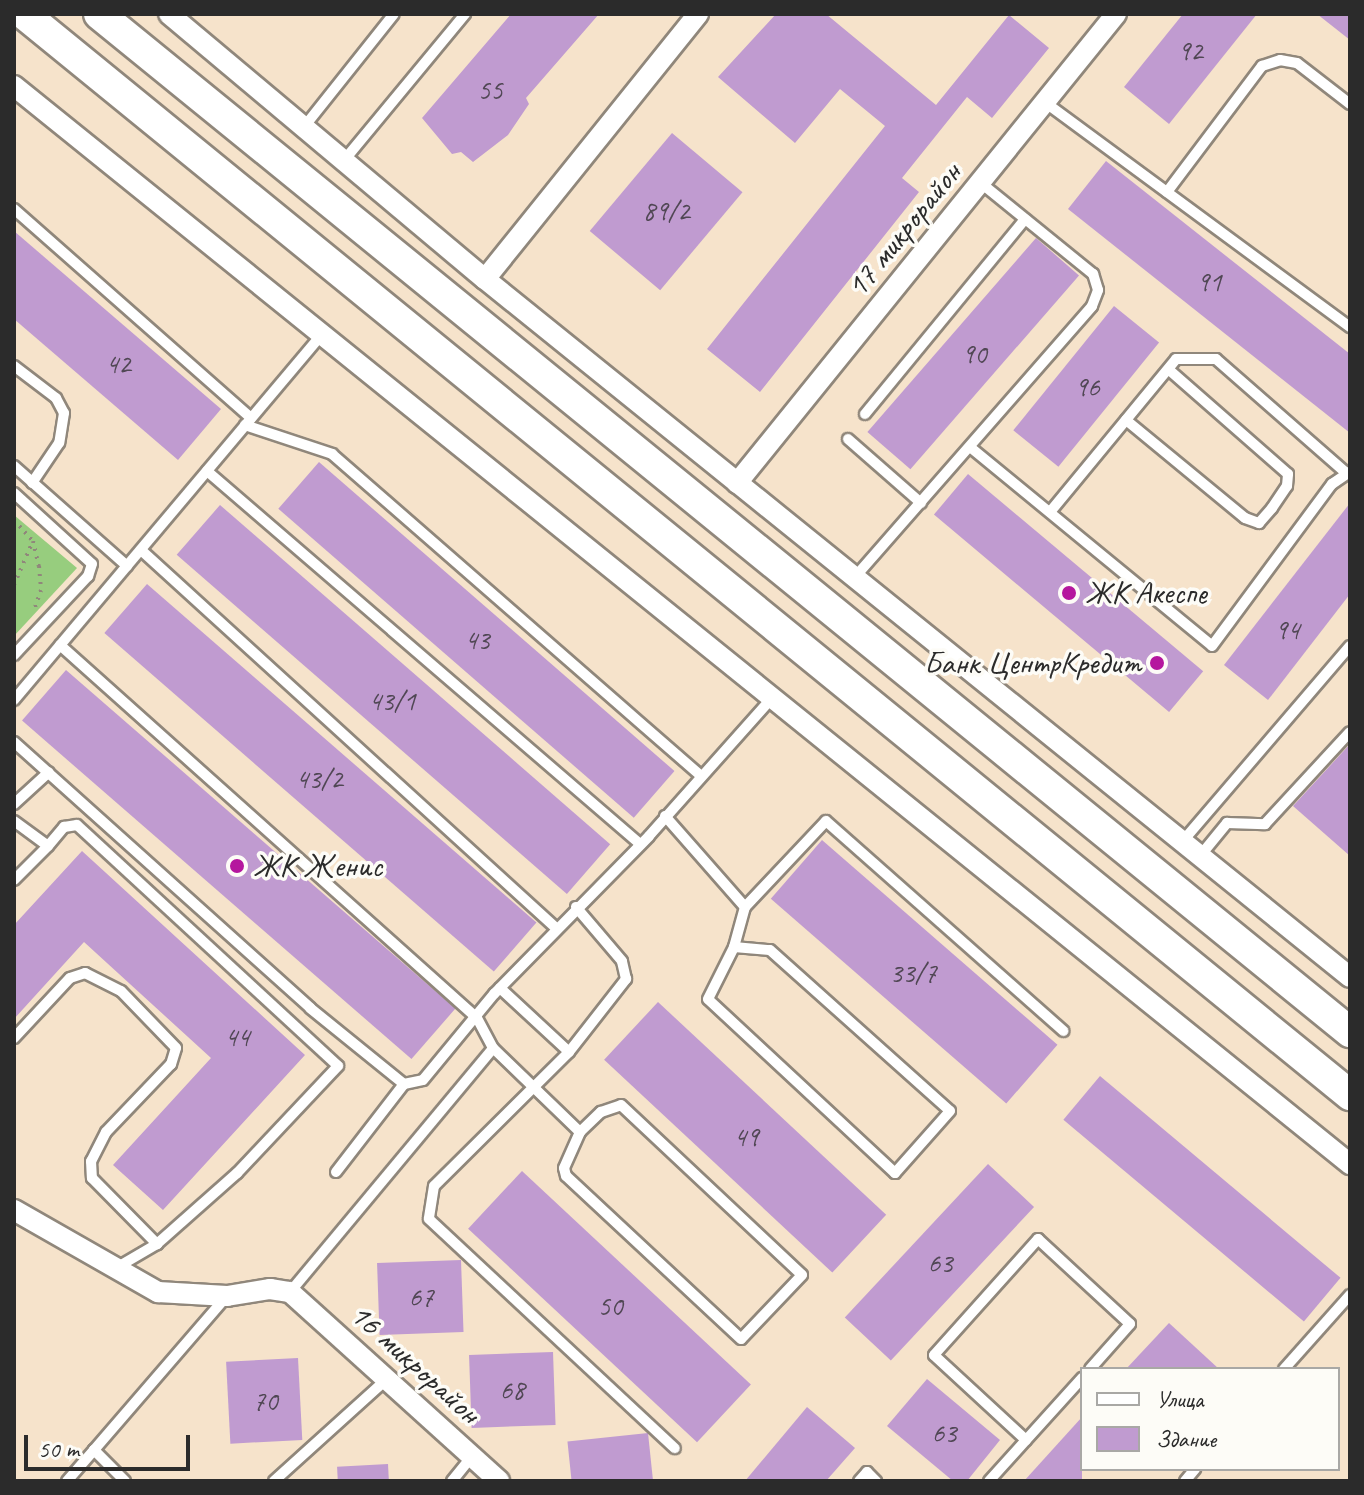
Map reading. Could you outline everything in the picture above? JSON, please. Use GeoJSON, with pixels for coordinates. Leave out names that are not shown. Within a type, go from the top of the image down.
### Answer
{"type":"FeatureCollection","features":[{"type":"Feature","properties":{"kind":"main road"},"geometry":{"type":"LineString","coordinates":[[24,14],[1350,1095]]}},
{"type":"Feature","properties":{"kind":"main road"},"geometry":{"type":"LineString","coordinates":[[99,14],[1350,1032]]}},
{"type":"Feature","properties":{"kind":"main road"},"geometry":{"type":"LineString","coordinates":[[805,651],[835,613]]}},
{"type":"Feature","properties":{"kind":"street"},"geometry":{"type":"LineString","coordinates":[[169,14],[304,127],[346,158],[485,279],[1350,977]]}},
{"type":"Feature","properties":{"kind":"street"},"geometry":{"type":"LineString","coordinates":[[485,279],[698,14]]}},
{"type":"Feature","properties":{"kind":"street","name":"17 микрорайон"},"geometry":{"type":"LineString","coordinates":[[737,483],[1116,14]]}},
{"type":"Feature","properties":{"kind":"street"},"geometry":{"type":"LineString","coordinates":[[14,86],[1350,1164]]}},
{"type":"Feature","properties":{"kind":"street"},"geometry":{"type":"LineString","coordinates":[[14,1210],[112,1270],[158,1292],[227,1296],[270,1289],[290,1292]]}},
{"type":"Feature","properties":{"kind":"street","name":"16 микрорайон"},"geometry":{"type":"LineString","coordinates":[[290,1292],[389,1377],[499,1481]]}},
{"type":"Feature","properties":{"kind":"lane"},"geometry":{"type":"LineString","coordinates":[[304,127],[394,14]]}},
{"type":"Feature","properties":{"kind":"lane"},"geometry":{"type":"LineString","coordinates":[[346,158],[465,14]]}},
{"type":"Feature","properties":{"kind":"lane"},"geometry":{"type":"LineString","coordinates":[[1167,192],[1262,66],[1280,60],[1297,63],[1350,104]]}},
{"type":"Feature","properties":{"kind":"lane"},"geometry":{"type":"LineString","coordinates":[[1046,103],[1350,327]]}},
{"type":"Feature","properties":{"kind":"lane"},"geometry":{"type":"LineString","coordinates":[[855,577],[1092,306],[1098,290],[1093,274],[981,183]]}},
{"type":"Feature","properties":{"kind":"lane"},"geometry":{"type":"LineString","coordinates":[[14,209],[248,422],[332,454],[700,775]]}},
{"type":"Feature","properties":{"kind":"lane"},"geometry":{"type":"LineString","coordinates":[[865,414],[1025,219]]}},
{"type":"Feature","properties":{"kind":"lane"},"geometry":{"type":"LineString","coordinates":[[14,700],[322,334]]}},
{"type":"Feature","properties":{"kind":"lane"},"geometry":{"type":"LineString","coordinates":[[970,447],[1212,646],[1348,472],[1216,359],[1176,359],[1050,512]]}},
{"type":"Feature","properties":{"kind":"lane"},"geometry":{"type":"LineString","coordinates":[[14,366],[56,398],[64,413],[59,443],[32,483]]}},
{"type":"Feature","properties":{"kind":"lane"},"geometry":{"type":"LineString","coordinates":[[1126,420],[1245,518],[1259,523],[1272,508],[1287,486],[1288,474],[1168,369]]}},
{"type":"Feature","properties":{"kind":"lane"},"geometry":{"type":"LineString","coordinates":[[848,439],[921,503]]}},
{"type":"Feature","properties":{"kind":"lane"},"geometry":{"type":"LineString","coordinates":[[14,466],[127,566]]}},
{"type":"Feature","properties":{"kind":"lane"},"geometry":{"type":"LineString","coordinates":[[207,471],[640,844]]}},
{"type":"Feature","properties":{"kind":"lane"},"geometry":{"type":"LineString","coordinates":[[14,493],[92,564],[88,576],[14,655]]}},
{"type":"Feature","properties":{"kind":"lane"},"geometry":{"type":"LineString","coordinates":[[141,550],[556,928]]}},
{"type":"Feature","properties":{"kind":"lane"},"geometry":{"type":"LineString","coordinates":[[60,645],[477,1018],[493,1048],[533,1090],[580,1132]]}},
{"type":"Feature","properties":{"kind":"lane"},"geometry":{"type":"LineString","coordinates":[[1182,842],[1350,646]]}},
{"type":"Feature","properties":{"kind":"lane"},"geometry":{"type":"LineString","coordinates":[[336,1172],[404,1084],[423,1080],[500,988],[640,844],[772,698]]}},
{"type":"Feature","properties":{"kind":"lane"},"geometry":{"type":"LineString","coordinates":[[1200,856],[1227,823],[1265,824],[1350,732]]}},
{"type":"Feature","properties":{"kind":"lane"},"geometry":{"type":"LineString","coordinates":[[14,742],[310,1008],[404,1084]]}},
{"type":"Feature","properties":{"kind":"lane"},"geometry":{"type":"LineString","coordinates":[[14,804],[49,772]]}},
{"type":"Feature","properties":{"kind":"lane"},"geometry":{"type":"LineString","coordinates":[[665,816],[745,907]]}},
{"type":"Feature","properties":{"kind":"lane"},"geometry":{"type":"LineString","coordinates":[[14,821],[48,846]]}},
{"type":"Feature","properties":{"kind":"lane"},"geometry":{"type":"LineString","coordinates":[[734,947],[770,950],[950,1111],[895,1173],[708,999],[734,947],[745,907],[826,821],[1063,1031]]}},
{"type":"Feature","properties":{"kind":"lane"},"geometry":{"type":"LineString","coordinates":[[14,880],[64,827],[77,825],[338,1066],[237,1173],[157,1244],[112,1270]]}},
{"type":"Feature","properties":{"kind":"lane"},"geometry":{"type":"LineString","coordinates":[[576,907],[622,961],[626,979],[569,1052],[434,1186],[429,1219],[675,1448]]}},
{"type":"Feature","properties":{"kind":"lane"},"geometry":{"type":"LineString","coordinates":[[14,1038],[70,978],[85,973],[121,991],[170,1036],[176,1048],[171,1064],[106,1132],[91,1161],[92,1178],[157,1244]]}},
{"type":"Feature","properties":{"kind":"lane"},"geometry":{"type":"LineString","coordinates":[[500,988],[569,1052]]}},
{"type":"Feature","properties":{"kind":"lane"},"geometry":{"type":"LineString","coordinates":[[290,1292],[493,1048]]}},
{"type":"Feature","properties":{"kind":"lane"},"geometry":{"type":"LineString","coordinates":[[621,1105],[802,1275],[741,1339],[566,1176],[564,1168],[580,1132],[601,1112],[621,1105]]}},
{"type":"Feature","properties":{"kind":"lane"},"geometry":{"type":"LineString","coordinates":[[1026,1440],[934,1355],[1038,1239],[1130,1324],[1092,1367]]}},
{"type":"Feature","properties":{"kind":"lane"},"geometry":{"type":"LineString","coordinates":[[1286,1367],[1350,1295]]}},
{"type":"Feature","properties":{"kind":"lane"},"geometry":{"type":"LineString","coordinates":[[67,1481],[227,1296]]}},
{"type":"Feature","properties":{"kind":"lane"},"geometry":{"type":"LineString","coordinates":[[274,1481],[389,1377]]}},
{"type":"Feature","properties":{"kind":"lane"},"geometry":{"type":"LineString","coordinates":[[989,1481],[1080,1380]]}},
{"type":"Feature","properties":{"kind":"lane"},"geometry":{"type":"LineString","coordinates":[[94,1450],[125,1481]]}},
{"type":"Feature","properties":{"kind":"lane"},"geometry":{"type":"LineString","coordinates":[[452,1481],[472,1456]]}},
{"type":"Feature","properties":{"kind":"lane"},"geometry":{"type":"LineString","coordinates":[[859,1481],[867,1472],[876,1481]]}},
{"type":"Feature","properties":{"kind":"path"},"geometry":{"type":"LineString","coordinates":[[14,520],[33,541],[41,590],[32,615]]}},
{"type":"Feature","properties":{"kind":"path"},"geometry":{"type":"LineString","coordinates":[[14,585],[33,541]]}},
{"type":"Feature","properties":{"kind":"green space"},"geometry":{"type":"Polygon","coordinates":[[[14,515],[77,568],[14,636],[14,515]]]}},
{"type":"Feature","properties":{"kind":"building"},"geometry":{"type":"Polygon","coordinates":[[[511,14],[599,14],[526,98],[529,104],[508,135],[473,162],[461,152],[452,154],[422,118],[511,14]]]}},
{"type":"Feature","properties":{"kind":"building"},"geometry":{"type":"Polygon","coordinates":[[[776,14],[826,14],[936,105],[1009,15],[1049,48],[992,118],[967,97],[902,178],[919,192],[760,392],[707,349],[885,126],[840,89],[795,143],[718,77],[776,14]]]}},
{"type":"Feature","properties":{"kind":"building"},"geometry":{"type":"Polygon","coordinates":[[[1183,14],[1257,14],[1169,124],[1124,87],[1183,14]]]}},
{"type":"Feature","properties":{"kind":"building"},"geometry":{"type":"Polygon","coordinates":[[[1317,14],[1350,14],[1350,40],[1317,14]]]}},
{"type":"Feature","properties":{"kind":"building"},"geometry":{"type":"Polygon","coordinates":[[[672,133],[742,192],[660,290],[590,231],[672,133]]]}},
{"type":"Feature","properties":{"kind":"building"},"geometry":{"type":"Polygon","coordinates":[[[1106,161],[1350,354],[1350,433],[1068,209],[1106,161]]]}},
{"type":"Feature","properties":{"kind":"building"},"geometry":{"type":"Polygon","coordinates":[[[14,231],[221,409],[178,460],[14,319],[14,231]]]}},
{"type":"Feature","properties":{"kind":"building"},"geometry":{"type":"Polygon","coordinates":[[[1036,238],[1079,275],[910,469],[867,432],[1036,238]]]}},
{"type":"Feature","properties":{"kind":"building"},"geometry":{"type":"Polygon","coordinates":[[[1114,306],[1159,343],[1058,467],[1013,430],[1114,306]]]}},
{"type":"Feature","properties":{"kind":"building"},"geometry":{"type":"Polygon","coordinates":[[[319,462],[674,771],[634,818],[278,509],[319,462]]]}},
{"type":"Feature","properties":{"kind":"building","name":"ЖК Акеспе"},"geometry":{"type":"Polygon","coordinates":[[[968,474],[1203,671],[1169,712],[934,515],[968,474]]]}},
{"type":"Feature","properties":{"kind":"building"},"geometry":{"type":"Polygon","coordinates":[[[1350,503],[1350,594],[1268,700],[1224,665],[1350,503]]]}},
{"type":"Feature","properties":{"kind":"building","name":"ЖК Женис"},"geometry":{"type":"Polygon","coordinates":[[[220,505],[610,844],[567,894],[177,555],[220,505]]]}},
{"type":"Feature","properties":{"kind":"building","name":"ЖК Женис"},"geometry":{"type":"Polygon","coordinates":[[[147,584],[536,923],[494,972],[104,633],[147,584]]]}},
{"type":"Feature","properties":{"kind":"building","name":"ЖК Женис"},"geometry":{"type":"Polygon","coordinates":[[[66,670],[455,1009],[411,1059],[22,721],[66,670]]]}},
{"type":"Feature","properties":{"kind":"building"},"geometry":{"type":"Polygon","coordinates":[[[1350,744],[1350,856],[1293,806],[1350,744]]]}},
{"type":"Feature","properties":{"kind":"building"},"geometry":{"type":"Polygon","coordinates":[[[822,840],[1057,1045],[1006,1104],[771,899],[822,840]]]}},
{"type":"Feature","properties":{"kind":"building"},"geometry":{"type":"Polygon","coordinates":[[[82,851],[305,1055],[163,1210],[113,1165],[211,1058],[84,942],[14,1019],[14,925],[82,851]]]}},
{"type":"Feature","properties":{"kind":"building"},"geometry":{"type":"Polygon","coordinates":[[[658,1002],[886,1215],[832,1273],[604,1060],[658,1002]]]}},
{"type":"Feature","properties":{"kind":"building"},"geometry":{"type":"Polygon","coordinates":[[[1100,1076],[1341,1278],[1304,1321],[1063,1120],[1100,1076]]]}},
{"type":"Feature","properties":{"kind":"building"},"geometry":{"type":"Polygon","coordinates":[[[988,1164],[1034,1207],[891,1361],[845,1318],[988,1164]]]}},
{"type":"Feature","properties":{"kind":"building"},"geometry":{"type":"Polygon","coordinates":[[[522,1171],[751,1384],[697,1442],[468,1229],[522,1171]]]}},
{"type":"Feature","properties":{"kind":"building"},"geometry":{"type":"Polygon","coordinates":[[[461,1260],[464,1332],[380,1335],[377,1263],[461,1260]]]}},
{"type":"Feature","properties":{"kind":"building"},"geometry":{"type":"Polygon","coordinates":[[[1169,1323],[1217,1367],[1128,1367],[1169,1323]]]}},
{"type":"Feature","properties":{"kind":"building"},"geometry":{"type":"Polygon","coordinates":[[[553,1352],[556,1425],[472,1428],[469,1355],[553,1352]]]}},
{"type":"Feature","properties":{"kind":"building"},"geometry":{"type":"Polygon","coordinates":[[[298,1358],[302,1440],[230,1444],[226,1362],[298,1358]]]}},
{"type":"Feature","properties":{"kind":"building"},"geometry":{"type":"Polygon","coordinates":[[[927,1379],[1000,1440],[967,1481],[953,1481],[887,1426],[927,1379]]]}},
{"type":"Feature","properties":{"kind":"building"},"geometry":{"type":"Polygon","coordinates":[[[807,1407],[855,1448],[826,1481],[745,1481],[807,1407]]]}},
{"type":"Feature","properties":{"kind":"building"},"geometry":{"type":"Polygon","coordinates":[[[1080,1419],[1082,1481],[1024,1481],[1080,1419]]]}},
{"type":"Feature","properties":{"kind":"building"},"geometry":{"type":"Polygon","coordinates":[[[648,1433],[653,1481],[572,1481],[567,1441],[648,1433]]]}},
{"type":"Feature","properties":{"kind":"building"},"geometry":{"type":"Polygon","coordinates":[[[388,1464],[389,1481],[338,1481],[337,1467],[388,1464]]]}},
{"type":"Feature","properties":{"kind":"place","name":"ЖК Акеспе"},"geometry":{"type":"Point","coordinates":[1069,593]}},
{"type":"Feature","properties":{"kind":"place","name":"Банк ЦентрКредит"},"geometry":{"type":"Point","coordinates":[1157,663]}},
{"type":"Feature","properties":{"kind":"place","name":"ЖК Женис"},"geometry":{"type":"Point","coordinates":[237,866]}}]}
